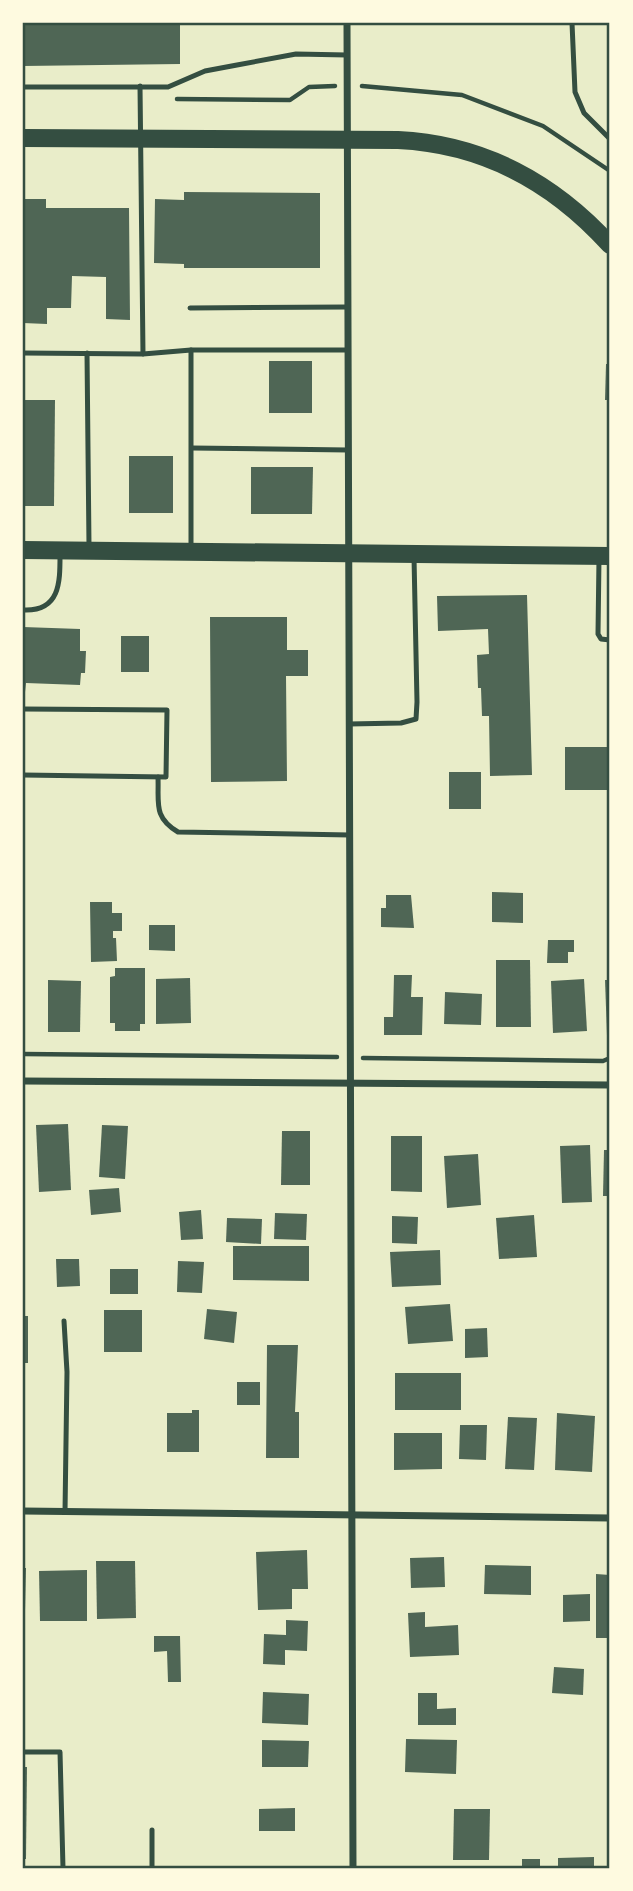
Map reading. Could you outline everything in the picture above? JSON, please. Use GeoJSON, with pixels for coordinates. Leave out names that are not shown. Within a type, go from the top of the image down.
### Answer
{"type":"FeatureCollection","features":[{"type":"Feature","properties":{"kind":"main road"},"geometry":{"type":"LineString","coordinates":[[23,138],[140,137],[432,142],[482,155],[535,180],[592,225],[610,245]]}},
{"type":"Feature","properties":{"kind":"main road"},"geometry":{"type":"LineString","coordinates":[[23,550],[604,556]]}},
{"type":"Feature","properties":{"kind":"street"},"geometry":{"type":"LineString","coordinates":[[347,23],[353,1868]]}},
{"type":"Feature","properties":{"kind":"street"},"geometry":{"type":"LineString","coordinates":[[23,1081],[610,1085]]}},
{"type":"Feature","properties":{"kind":"street"},"geometry":{"type":"LineString","coordinates":[[23,1511],[610,1518]]}},
{"type":"Feature","properties":{"kind":"lane"},"geometry":{"type":"LineString","coordinates":[[572,23],[575,92],[584,113],[610,139]]}},
{"type":"Feature","properties":{"kind":"lane"},"geometry":{"type":"LineString","coordinates":[[23,87],[168,87],[205,72],[296,54],[347,55]]}},
{"type":"Feature","properties":{"kind":"lane"},"geometry":{"type":"LineString","coordinates":[[140,86],[144,354]]}},
{"type":"Feature","properties":{"kind":"lane"},"geometry":{"type":"LineString","coordinates":[[190,308],[347,307]]}},
{"type":"Feature","properties":{"kind":"lane"},"geometry":{"type":"LineString","coordinates":[[191,350],[191,552]]}},
{"type":"Feature","properties":{"kind":"lane"},"geometry":{"type":"LineString","coordinates":[[23,353],[144,354],[191,350],[347,350]]}},
{"type":"Feature","properties":{"kind":"lane"},"geometry":{"type":"LineString","coordinates":[[87,354],[89,551]]}},
{"type":"Feature","properties":{"kind":"lane"},"geometry":{"type":"LineString","coordinates":[[192,448],[348,450]]}},
{"type":"Feature","properties":{"kind":"lane"},"geometry":{"type":"LineString","coordinates":[[23,610],[32,611],[47,604],[57,593],[60,551]]}},
{"type":"Feature","properties":{"kind":"lane"},"geometry":{"type":"LineString","coordinates":[[349,724],[401,723],[416,719],[414,554]]}},
{"type":"Feature","properties":{"kind":"lane"},"geometry":{"type":"LineString","coordinates":[[604,556],[598,634],[601,639],[610,640]]}},
{"type":"Feature","properties":{"kind":"lane"},"geometry":{"type":"LineString","coordinates":[[23,709],[167,710],[166,777],[23,775]]}},
{"type":"Feature","properties":{"kind":"lane"},"geometry":{"type":"LineString","coordinates":[[159,777],[159,813],[165,824],[178,832],[350,835]]}},
{"type":"Feature","properties":{"kind":"lane"},"geometry":{"type":"LineString","coordinates":[[64,1321],[67,1372],[65,1512]]}},
{"type":"Feature","properties":{"kind":"lane"},"geometry":{"type":"LineString","coordinates":[[23,1752],[60,1752],[63,1868]]}},
{"type":"Feature","properties":{"kind":"lane"},"geometry":{"type":"LineString","coordinates":[[152,1830],[152,1868]]}},
{"type":"Feature","properties":{"kind":"path"},"geometry":{"type":"LineString","coordinates":[[140,99],[290,100],[309,87],[346,85],[462,95],[542,126],[610,171]]}},
{"type":"Feature","properties":{"kind":"path"},"geometry":{"type":"LineString","coordinates":[[23,1054],[332,1057]]}},
{"type":"Feature","properties":{"kind":"path"},"geometry":{"type":"LineString","coordinates":[[367,1058],[603,1061],[610,1058]]}},
{"type":"Feature","properties":{"kind":"building"},"geometry":{"type":"Polygon","coordinates":[[[23,23],[180,23],[180,64],[23,66],[23,23]]]}},
{"type":"Feature","properties":{"kind":"building"},"geometry":{"type":"Polygon","coordinates":[[[184,192],[320,193],[320,268],[184,268],[184,264],[154,263],[155,199],[184,200],[184,192]]]}},
{"type":"Feature","properties":{"kind":"building"},"geometry":{"type":"Polygon","coordinates":[[[23,199],[46,199],[46,208],[129,208],[130,320],[106,319],[106,277],[72,276],[71,308],[47,308],[47,324],[23,323],[23,199]]]}},
{"type":"Feature","properties":{"kind":"building"},"geometry":{"type":"Polygon","coordinates":[[[269,361],[312,361],[312,413],[269,413],[269,361]]]}},
{"type":"Feature","properties":{"kind":"building"},"geometry":{"type":"Polygon","coordinates":[[[606,364],[610,364],[610,400],[605,400],[606,364]]]}},
{"type":"Feature","properties":{"kind":"building"},"geometry":{"type":"Polygon","coordinates":[[[23,400],[55,400],[54,506],[23,506],[23,400]]]}},
{"type":"Feature","properties":{"kind":"building"},"geometry":{"type":"Polygon","coordinates":[[[129,456],[173,456],[173,513],[129,513],[129,456]]]}},
{"type":"Feature","properties":{"kind":"building"},"geometry":{"type":"Polygon","coordinates":[[[251,467],[313,467],[312,514],[251,514],[251,467]]]}},
{"type":"Feature","properties":{"kind":"building"},"geometry":{"type":"Polygon","coordinates":[[[527,595],[532,775],[490,776],[489,716],[482,716],[477,655],[489,654],[488,629],[438,631],[437,596],[527,595]]]}},
{"type":"Feature","properties":{"kind":"building"},"geometry":{"type":"Polygon","coordinates":[[[210,617],[287,617],[287,650],[308,650],[308,676],[286,676],[287,781],[211,782],[210,617]]]}},
{"type":"Feature","properties":{"kind":"building"},"geometry":{"type":"Polygon","coordinates":[[[23,627],[80,629],[80,651],[86,651],[85,673],[81,673],[80,685],[26,683],[23,692],[23,627]]]}},
{"type":"Feature","properties":{"kind":"building"},"geometry":{"type":"Polygon","coordinates":[[[121,636],[149,636],[149,672],[121,672],[121,636]]]}},
{"type":"Feature","properties":{"kind":"building"},"geometry":{"type":"Polygon","coordinates":[[[565,747],[610,747],[610,790],[565,790],[565,747]]]}},
{"type":"Feature","properties":{"kind":"building"},"geometry":{"type":"Polygon","coordinates":[[[449,772],[481,772],[481,809],[449,809],[449,772]]]}},
{"type":"Feature","properties":{"kind":"building"},"geometry":{"type":"Polygon","coordinates":[[[492,892],[523,893],[523,923],[492,922],[492,892]]]}},
{"type":"Feature","properties":{"kind":"building"},"geometry":{"type":"Polygon","coordinates":[[[386,895],[411,895],[414,928],[381,927],[381,908],[386,908],[386,895]]]}},
{"type":"Feature","properties":{"kind":"building"},"geometry":{"type":"Polygon","coordinates":[[[90,902],[112,902],[112,913],[122,913],[122,931],[113,931],[117,961],[91,962],[90,902]]]}},
{"type":"Feature","properties":{"kind":"building"},"geometry":{"type":"Polygon","coordinates":[[[149,925],[175,925],[175,951],[149,950],[149,925]]]}},
{"type":"Feature","properties":{"kind":"building"},"geometry":{"type":"Polygon","coordinates":[[[548,940],[574,940],[574,952],[568,952],[568,963],[547,963],[548,940]]]}},
{"type":"Feature","properties":{"kind":"building"},"geometry":{"type":"Polygon","coordinates":[[[496,960],[530,960],[531,1027],[496,1027],[496,960]]]}},
{"type":"Feature","properties":{"kind":"building"},"geometry":{"type":"Polygon","coordinates":[[[115,968],[145,968],[145,1024],[140,1024],[140,1031],[115,1031],[115,1023],[110,1023],[110,977],[115,976],[115,968]]]}},
{"type":"Feature","properties":{"kind":"building"},"geometry":{"type":"Polygon","coordinates":[[[394,975],[412,975],[411,997],[423,997],[422,1035],[384,1035],[384,1017],[393,1017],[394,975]]]}},
{"type":"Feature","properties":{"kind":"building"},"geometry":{"type":"Polygon","coordinates":[[[190,978],[191,1023],[156,1024],[156,979],[190,978]]]}},
{"type":"Feature","properties":{"kind":"building"},"geometry":{"type":"Polygon","coordinates":[[[584,979],[587,1031],[553,1033],[551,981],[584,979]]]}},
{"type":"Feature","properties":{"kind":"building"},"geometry":{"type":"Polygon","coordinates":[[[48,980],[81,981],[80,1032],[48,1032],[48,980]]]}},
{"type":"Feature","properties":{"kind":"building"},"geometry":{"type":"Polygon","coordinates":[[[605,980],[610,980],[610,1035],[607,1035],[605,980]]]}},
{"type":"Feature","properties":{"kind":"building"},"geometry":{"type":"Polygon","coordinates":[[[445,992],[482,994],[481,1025],[444,1024],[445,992]]]}},
{"type":"Feature","properties":{"kind":"building"},"geometry":{"type":"Polygon","coordinates":[[[68,1124],[71,1190],[39,1192],[36,1125],[68,1124]]]}},
{"type":"Feature","properties":{"kind":"building"},"geometry":{"type":"Polygon","coordinates":[[[102,1125],[128,1126],[125,1179],[99,1177],[102,1125]]]}},
{"type":"Feature","properties":{"kind":"building"},"geometry":{"type":"Polygon","coordinates":[[[282,1131],[310,1131],[310,1185],[281,1185],[282,1131]]]}},
{"type":"Feature","properties":{"kind":"building"},"geometry":{"type":"Polygon","coordinates":[[[391,1136],[422,1136],[422,1192],[391,1191],[391,1136]]]}},
{"type":"Feature","properties":{"kind":"building"},"geometry":{"type":"Polygon","coordinates":[[[590,1145],[592,1202],[562,1203],[560,1146],[590,1145]]]}},
{"type":"Feature","properties":{"kind":"building"},"geometry":{"type":"Polygon","coordinates":[[[604,1150],[610,1150],[610,1196],[603,1196],[604,1150]]]}},
{"type":"Feature","properties":{"kind":"building"},"geometry":{"type":"Polygon","coordinates":[[[478,1154],[481,1205],[447,1208],[444,1156],[478,1154]]]}},
{"type":"Feature","properties":{"kind":"building"},"geometry":{"type":"Polygon","coordinates":[[[119,1188],[121,1212],[91,1215],[89,1190],[119,1188]]]}},
{"type":"Feature","properties":{"kind":"building"},"geometry":{"type":"Polygon","coordinates":[[[201,1210],[203,1239],[181,1240],[179,1212],[201,1210]]]}},
{"type":"Feature","properties":{"kind":"building"},"geometry":{"type":"Polygon","coordinates":[[[275,1213],[307,1214],[306,1240],[274,1239],[275,1213]]]}},
{"type":"Feature","properties":{"kind":"building"},"geometry":{"type":"Polygon","coordinates":[[[534,1215],[537,1257],[499,1259],[496,1218],[534,1215]]]}},
{"type":"Feature","properties":{"kind":"building"},"geometry":{"type":"Polygon","coordinates":[[[392,1216],[418,1217],[417,1244],[392,1243],[392,1216]]]}},
{"type":"Feature","properties":{"kind":"building"},"geometry":{"type":"Polygon","coordinates":[[[227,1218],[262,1219],[261,1244],[226,1242],[227,1218]]]}},
{"type":"Feature","properties":{"kind":"building"},"geometry":{"type":"Polygon","coordinates":[[[233,1246],[309,1246],[309,1281],[233,1280],[233,1246]]]}},
{"type":"Feature","properties":{"kind":"building"},"geometry":{"type":"Polygon","coordinates":[[[440,1250],[441,1285],[392,1287],[390,1252],[440,1250]]]}},
{"type":"Feature","properties":{"kind":"building"},"geometry":{"type":"Polygon","coordinates":[[[56,1259],[79,1259],[80,1286],[57,1287],[56,1259]]]}},
{"type":"Feature","properties":{"kind":"building"},"geometry":{"type":"Polygon","coordinates":[[[178,1261],[204,1262],[202,1293],[177,1292],[178,1261]]]}},
{"type":"Feature","properties":{"kind":"building"},"geometry":{"type":"Polygon","coordinates":[[[110,1269],[138,1269],[138,1294],[110,1294],[110,1269]]]}},
{"type":"Feature","properties":{"kind":"building"},"geometry":{"type":"Polygon","coordinates":[[[450,1304],[453,1341],[408,1344],[405,1307],[450,1304]]]}},
{"type":"Feature","properties":{"kind":"building"},"geometry":{"type":"Polygon","coordinates":[[[207,1309],[237,1312],[234,1343],[204,1339],[207,1309]]]}},
{"type":"Feature","properties":{"kind":"building"},"geometry":{"type":"Polygon","coordinates":[[[104,1310],[142,1310],[142,1352],[104,1352],[104,1310]]]}},
{"type":"Feature","properties":{"kind":"building"},"geometry":{"type":"Polygon","coordinates":[[[23,1316],[28,1316],[28,1363],[23,1363],[23,1316]]]}},
{"type":"Feature","properties":{"kind":"building"},"geometry":{"type":"Polygon","coordinates":[[[487,1328],[488,1357],[465,1358],[465,1329],[487,1328]]]}},
{"type":"Feature","properties":{"kind":"building"},"geometry":{"type":"Polygon","coordinates":[[[267,1345],[298,1345],[295,1412],[299,1412],[299,1458],[266,1458],[267,1345]]]}},
{"type":"Feature","properties":{"kind":"building"},"geometry":{"type":"Polygon","coordinates":[[[395,1373],[461,1373],[461,1410],[395,1410],[395,1373]]]}},
{"type":"Feature","properties":{"kind":"building"},"geometry":{"type":"Polygon","coordinates":[[[237,1382],[260,1382],[260,1405],[237,1405],[237,1382]]]}},
{"type":"Feature","properties":{"kind":"building"},"geometry":{"type":"Polygon","coordinates":[[[192,1410],[199,1410],[199,1452],[167,1452],[167,1413],[192,1413],[192,1410]]]}},
{"type":"Feature","properties":{"kind":"building"},"geometry":{"type":"Polygon","coordinates":[[[557,1413],[595,1416],[592,1472],[555,1470],[557,1413]]]}},
{"type":"Feature","properties":{"kind":"building"},"geometry":{"type":"Polygon","coordinates":[[[508,1417],[537,1418],[534,1470],[505,1469],[508,1417]]]}},
{"type":"Feature","properties":{"kind":"building"},"geometry":{"type":"Polygon","coordinates":[[[460,1425],[487,1425],[486,1460],[459,1459],[460,1425]]]}},
{"type":"Feature","properties":{"kind":"building"},"geometry":{"type":"Polygon","coordinates":[[[394,1433],[442,1433],[442,1469],[394,1470],[394,1433]]]}},
{"type":"Feature","properties":{"kind":"building"},"geometry":{"type":"Polygon","coordinates":[[[307,1550],[308,1589],[292,1589],[292,1609],[258,1610],[256,1552],[307,1550]]]}},
{"type":"Feature","properties":{"kind":"building"},"geometry":{"type":"Polygon","coordinates":[[[444,1557],[445,1587],[411,1588],[410,1558],[444,1557]]]}},
{"type":"Feature","properties":{"kind":"building"},"geometry":{"type":"Polygon","coordinates":[[[96,1561],[135,1561],[136,1618],[97,1619],[96,1561]]]}},
{"type":"Feature","properties":{"kind":"building"},"geometry":{"type":"Polygon","coordinates":[[[485,1565],[531,1566],[531,1595],[484,1594],[485,1565]]]}},
{"type":"Feature","properties":{"kind":"building"},"geometry":{"type":"Polygon","coordinates":[[[23,1568],[26,1568],[25,1610],[23,1610],[23,1568]]]}},
{"type":"Feature","properties":{"kind":"building"},"geometry":{"type":"Polygon","coordinates":[[[87,1570],[87,1621],[40,1621],[39,1571],[87,1570]]]}},
{"type":"Feature","properties":{"kind":"building"},"geometry":{"type":"Polygon","coordinates":[[[596,1574],[610,1575],[610,1638],[596,1638],[596,1574]]]}},
{"type":"Feature","properties":{"kind":"building"},"geometry":{"type":"Polygon","coordinates":[[[590,1594],[590,1621],[563,1622],[563,1595],[590,1594]]]}},
{"type":"Feature","properties":{"kind":"building"},"geometry":{"type":"Polygon","coordinates":[[[425,1612],[425,1627],[458,1625],[459,1655],[410,1657],[408,1613],[425,1612]]]}},
{"type":"Feature","properties":{"kind":"building"},"geometry":{"type":"Polygon","coordinates":[[[286,1620],[308,1621],[307,1651],[285,1650],[285,1665],[263,1664],[264,1634],[286,1635],[286,1620]]]}},
{"type":"Feature","properties":{"kind":"building"},"geometry":{"type":"Polygon","coordinates":[[[154,1636],[180,1636],[181,1682],[168,1682],[167,1651],[154,1652],[154,1636]]]}},
{"type":"Feature","properties":{"kind":"building"},"geometry":{"type":"Polygon","coordinates":[[[554,1667],[584,1669],[583,1695],[552,1693],[554,1667]]]}},
{"type":"Feature","properties":{"kind":"building"},"geometry":{"type":"Polygon","coordinates":[[[263,1692],[309,1694],[308,1725],[262,1723],[263,1692]]]}},
{"type":"Feature","properties":{"kind":"building"},"geometry":{"type":"Polygon","coordinates":[[[418,1693],[437,1693],[437,1709],[456,1708],[456,1725],[418,1725],[418,1693]]]}},
{"type":"Feature","properties":{"kind":"building"},"geometry":{"type":"Polygon","coordinates":[[[406,1739],[457,1740],[456,1774],[405,1772],[406,1739]]]}},
{"type":"Feature","properties":{"kind":"building"},"geometry":{"type":"Polygon","coordinates":[[[262,1740],[309,1741],[308,1767],[262,1767],[262,1740]]]}},
{"type":"Feature","properties":{"kind":"building"},"geometry":{"type":"Polygon","coordinates":[[[23,1767],[27,1767],[26,1859],[23,1859],[23,1767]]]}},
{"type":"Feature","properties":{"kind":"building"},"geometry":{"type":"Polygon","coordinates":[[[295,1808],[295,1831],[259,1831],[259,1809],[295,1808]]]}},
{"type":"Feature","properties":{"kind":"building"},"geometry":{"type":"Polygon","coordinates":[[[454,1809],[490,1809],[489,1860],[453,1860],[454,1809]]]}},
{"type":"Feature","properties":{"kind":"building"},"geometry":{"type":"Polygon","coordinates":[[[594,1857],[594,1868],[558,1868],[558,1858],[594,1857]]]}},
{"type":"Feature","properties":{"kind":"building"},"geometry":{"type":"Polygon","coordinates":[[[522,1859],[540,1859],[540,1868],[522,1868],[522,1859]]]}}]}
